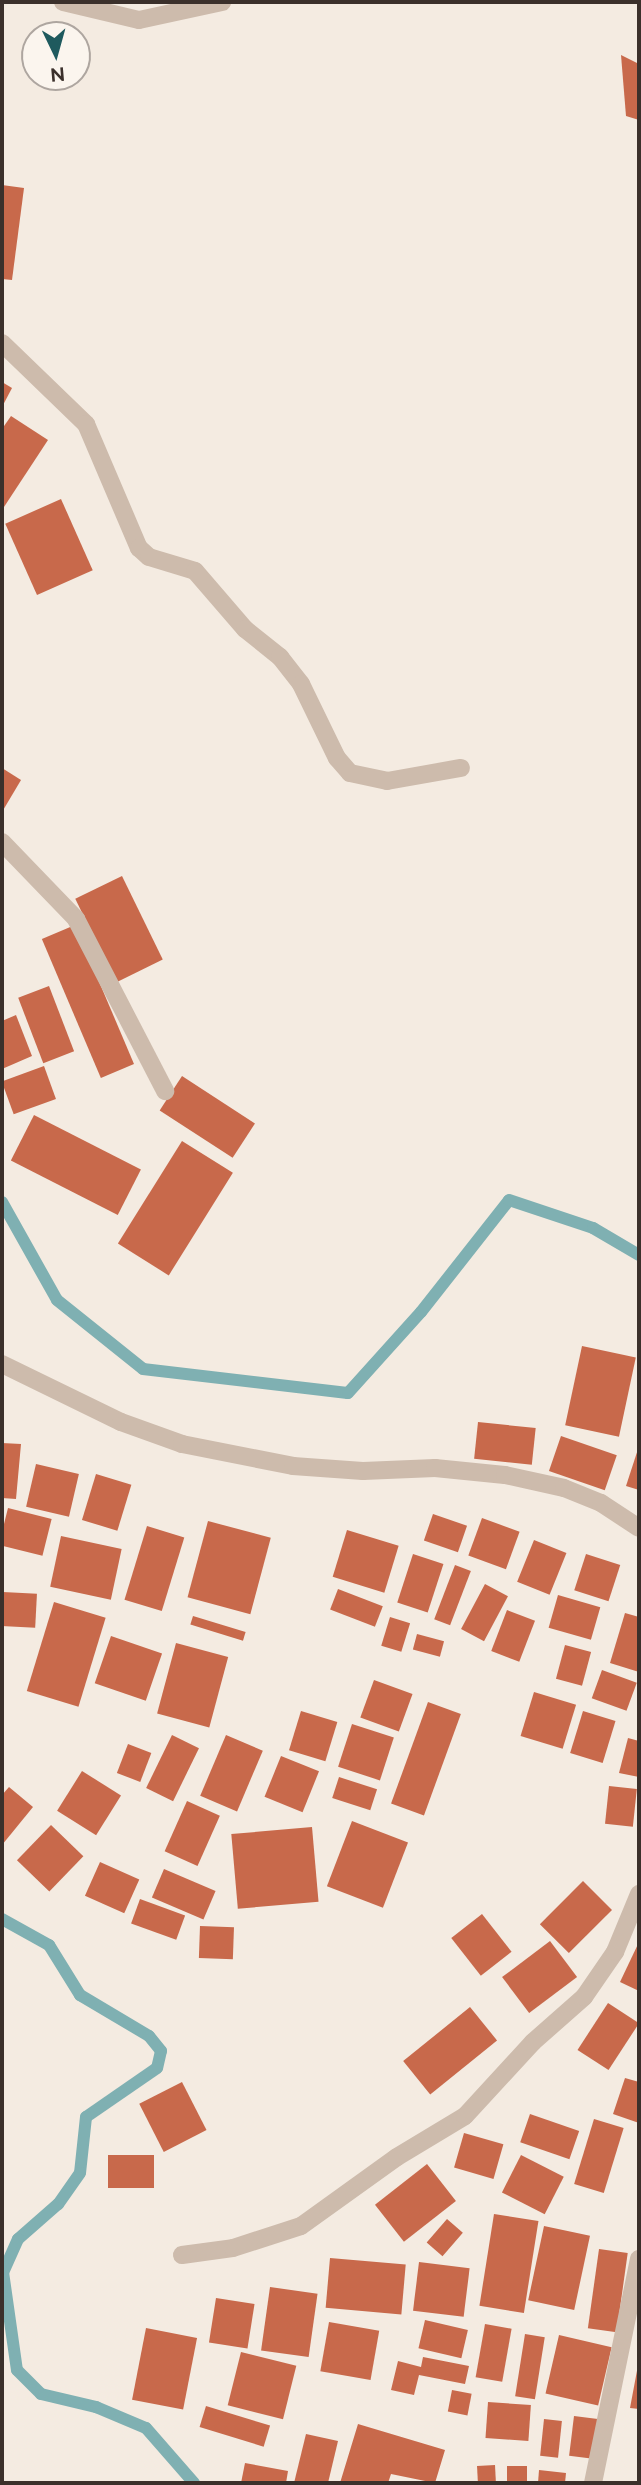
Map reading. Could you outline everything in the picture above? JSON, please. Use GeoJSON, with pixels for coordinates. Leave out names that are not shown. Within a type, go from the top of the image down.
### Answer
{"type":"FeatureCollection","features":[{"type":"Feature","properties":{"kind":"street"},"geometry":{"type":"LineString","coordinates":[[63,2],[139,20],[216,3]]}},
{"type":"Feature","properties":{"kind":"street"},"geometry":{"type":"LineString","coordinates":[[2,343],[86,424],[139,548],[149,557],[195,571],[245,629],[280,657],[301,684],[337,758],[350,773],[387,780],[461,768]]}},
{"type":"Feature","properties":{"kind":"street"},"geometry":{"type":"LineString","coordinates":[[2,842],[76,919],[165,1091]]}},
{"type":"Feature","properties":{"kind":"street"},"geometry":{"type":"LineString","coordinates":[[2,1364],[121,1422],[182,1444],[293,1466],[363,1471],[435,1468],[505,1475],[564,1488],[601,1503],[639,1528]]}},
{"type":"Feature","properties":{"kind":"street"},"geometry":{"type":"LineString","coordinates":[[182,2255],[233,2248],[300,2227],[397,2157],[465,2116],[533,2042],[584,1997],[615,1952],[639,1894]]}},
{"type":"Feature","properties":{"kind":"street"},"geometry":{"type":"LineString","coordinates":[[593,2483],[639,2259]]}},
{"type":"Feature","properties":{"kind":"building"},"geometry":{"type":"Polygon","coordinates":[[[621,55],[639,64],[639,120],[626,116],[621,55]]]}},
{"type":"Feature","properties":{"kind":"building"},"geometry":{"type":"Polygon","coordinates":[[[2,185],[24,188],[12,280],[2,279],[2,185]]]}},
{"type":"Feature","properties":{"kind":"building"},"geometry":{"type":"Polygon","coordinates":[[[2,382],[12,388],[2,407],[2,382]]]}},
{"type":"Feature","properties":{"kind":"building"},"geometry":{"type":"Polygon","coordinates":[[[11,416],[48,440],[2,510],[2,429],[11,416]]]}},
{"type":"Feature","properties":{"kind":"building"},"geometry":{"type":"Polygon","coordinates":[[[61,499],[93,570],[37,595],[5,524],[61,499]]]}},
{"type":"Feature","properties":{"kind":"building"},"geometry":{"type":"Polygon","coordinates":[[[2,768],[21,780],[2,812],[2,768]]]}},
{"type":"Feature","properties":{"kind":"building"},"geometry":{"type":"Polygon","coordinates":[[[122,876],[163,960],[116,982],[75,899],[122,876]]]}},
{"type":"Feature","properties":{"kind":"building"},"geometry":{"type":"Polygon","coordinates":[[[75,925],[134,1064],[101,1078],[42,939],[75,925]]]}},
{"type":"Feature","properties":{"kind":"building"},"geometry":{"type":"Polygon","coordinates":[[[49,986],[74,1051],[43,1063],[18,998],[49,986]]]}},
{"type":"Feature","properties":{"kind":"building"},"geometry":{"type":"Polygon","coordinates":[[[16,1015],[32,1056],[2,1069],[2,1021],[16,1015]]]}},
{"type":"Feature","properties":{"kind":"building"},"geometry":{"type":"Polygon","coordinates":[[[44,1066],[56,1099],[14,1114],[2,1081],[44,1066]]]}},
{"type":"Feature","properties":{"kind":"building"},"geometry":{"type":"Polygon","coordinates":[[[182,1076],[255,1123],[233,1158],[160,1110],[182,1076]]]}},
{"type":"Feature","properties":{"kind":"building"},"geometry":{"type":"Polygon","coordinates":[[[34,1115],[141,1169],[118,1215],[11,1160],[34,1115]]]}},
{"type":"Feature","properties":{"kind":"building"},"geometry":{"type":"Polygon","coordinates":[[[182,1141],[233,1173],[169,1275],[118,1244],[182,1141]]]}},
{"type":"Feature","properties":{"kind":"building"},"geometry":{"type":"Polygon","coordinates":[[[582,1346],[636,1357],[619,1437],[565,1425],[582,1346]]]}},
{"type":"Feature","properties":{"kind":"building"},"geometry":{"type":"Polygon","coordinates":[[[478,1422],[536,1428],[532,1465],[474,1459],[478,1422]]]}},
{"type":"Feature","properties":{"kind":"building"},"geometry":{"type":"Polygon","coordinates":[[[561,1436],[617,1455],[605,1490],[549,1471],[561,1436]]]}},
{"type":"Feature","properties":{"kind":"building"},"geometry":{"type":"Polygon","coordinates":[[[2,1443],[21,1444],[16,1499],[2,1498],[2,1443]]]}},
{"type":"Feature","properties":{"kind":"building"},"geometry":{"type":"Polygon","coordinates":[[[639,1446],[639,1490],[626,1486],[639,1446]]]}},
{"type":"Feature","properties":{"kind":"building"},"geometry":{"type":"Polygon","coordinates":[[[36,1464],[79,1474],[69,1517],[26,1507],[36,1464]]]}},
{"type":"Feature","properties":{"kind":"building"},"geometry":{"type":"Polygon","coordinates":[[[96,1474],[131,1485],[117,1531],[82,1520],[96,1474]]]}},
{"type":"Feature","properties":{"kind":"building"},"geometry":{"type":"Polygon","coordinates":[[[8,1508],[52,1519],[42,1556],[2,1546],[2,1532],[8,1508]]]}},
{"type":"Feature","properties":{"kind":"building"},"geometry":{"type":"Polygon","coordinates":[[[433,1514],[467,1526],[458,1552],[424,1540],[433,1514]]]}},
{"type":"Feature","properties":{"kind":"building"},"geometry":{"type":"Polygon","coordinates":[[[482,1518],[520,1532],[506,1569],[468,1556],[482,1518]]]}},
{"type":"Feature","properties":{"kind":"building"},"geometry":{"type":"Polygon","coordinates":[[[208,1521],[271,1538],[250,1614],[188,1597],[208,1521]]]}},
{"type":"Feature","properties":{"kind":"building"},"geometry":{"type":"Polygon","coordinates":[[[147,1526],[184,1537],[162,1611],[124,1600],[147,1526]]]}},
{"type":"Feature","properties":{"kind":"building"},"geometry":{"type":"Polygon","coordinates":[[[347,1530],[399,1546],[384,1593],[333,1577],[347,1530]]]}},
{"type":"Feature","properties":{"kind":"building"},"geometry":{"type":"Polygon","coordinates":[[[61,1536],[122,1549],[111,1600],[50,1587],[61,1536]]]}},
{"type":"Feature","properties":{"kind":"building"},"geometry":{"type":"Polygon","coordinates":[[[534,1540],[566,1553],[550,1595],[517,1582],[534,1540]]]}},
{"type":"Feature","properties":{"kind":"building"},"geometry":{"type":"Polygon","coordinates":[[[413,1554],[443,1564],[428,1612],[397,1603],[413,1554]]]}},
{"type":"Feature","properties":{"kind":"building"},"geometry":{"type":"Polygon","coordinates":[[[586,1554],[620,1565],[608,1601],[574,1590],[586,1554]]]}},
{"type":"Feature","properties":{"kind":"building"},"geometry":{"type":"Polygon","coordinates":[[[455,1565],[471,1571],[450,1625],[434,1619],[455,1565]]]}},
{"type":"Feature","properties":{"kind":"building"},"geometry":{"type":"Polygon","coordinates":[[[485,1584],[508,1596],[484,1641],[461,1629],[485,1584]]]}},
{"type":"Feature","properties":{"kind":"building"},"geometry":{"type":"Polygon","coordinates":[[[338,1589],[383,1606],[375,1627],[330,1610],[338,1589]]]}},
{"type":"Feature","properties":{"kind":"building"},"geometry":{"type":"Polygon","coordinates":[[[3,1592],[37,1594],[35,1628],[2,1626],[3,1592]]]}},
{"type":"Feature","properties":{"kind":"building"},"geometry":{"type":"Polygon","coordinates":[[[558,1595],[600,1607],[591,1640],[549,1628],[558,1595]]]}},
{"type":"Feature","properties":{"kind":"building"},"geometry":{"type":"Polygon","coordinates":[[[54,1602],[106,1618],[78,1707],[27,1691],[54,1602]]]}},
{"type":"Feature","properties":{"kind":"building"},"geometry":{"type":"Polygon","coordinates":[[[507,1610],[535,1621],[519,1662],[491,1651],[507,1610]]]}},
{"type":"Feature","properties":{"kind":"building"},"geometry":{"type":"Polygon","coordinates":[[[625,1613],[639,1617],[639,1672],[610,1663],[625,1613]]]}},
{"type":"Feature","properties":{"kind":"building"},"geometry":{"type":"Polygon","coordinates":[[[193,1616],[246,1632],[243,1641],[190,1625],[193,1616]]]}},
{"type":"Feature","properties":{"kind":"building"},"geometry":{"type":"Polygon","coordinates":[[[390,1617],[410,1623],[401,1652],[381,1646],[390,1617]]]}},
{"type":"Feature","properties":{"kind":"building"},"geometry":{"type":"Polygon","coordinates":[[[417,1634],[444,1641],[440,1657],[413,1649],[417,1634]]]}},
{"type":"Feature","properties":{"kind":"building"},"geometry":{"type":"Polygon","coordinates":[[[111,1636],[162,1654],[146,1701],[95,1683],[111,1636]]]}},
{"type":"Feature","properties":{"kind":"building"},"geometry":{"type":"Polygon","coordinates":[[[176,1643],[228,1657],[209,1727],[157,1714],[176,1643]]]}},
{"type":"Feature","properties":{"kind":"building"},"geometry":{"type":"Polygon","coordinates":[[[565,1645],[591,1652],[582,1686],[556,1679],[565,1645]]]}},
{"type":"Feature","properties":{"kind":"building"},"geometry":{"type":"Polygon","coordinates":[[[602,1670],[637,1683],[627,1711],[592,1698],[602,1670]]]}},
{"type":"Feature","properties":{"kind":"building"},"geometry":{"type":"Polygon","coordinates":[[[374,1680],[413,1694],[399,1732],[360,1718],[374,1680]]]}},
{"type":"Feature","properties":{"kind":"building"},"geometry":{"type":"Polygon","coordinates":[[[534,1692],[576,1705],[563,1749],[521,1736],[534,1692]]]}},
{"type":"Feature","properties":{"kind":"building"},"geometry":{"type":"Polygon","coordinates":[[[428,1702],[461,1714],[424,1815],[391,1803],[428,1702]]]}},
{"type":"Feature","properties":{"kind":"building"},"geometry":{"type":"Polygon","coordinates":[[[301,1711],[337,1722],[325,1761],[289,1750],[301,1711]]]}},
{"type":"Feature","properties":{"kind":"building"},"geometry":{"type":"Polygon","coordinates":[[[583,1711],[616,1721],[603,1763],[570,1753],[583,1711]]]}},
{"type":"Feature","properties":{"kind":"building"},"geometry":{"type":"Polygon","coordinates":[[[352,1724],[394,1738],[380,1780],[338,1767],[352,1724]]]}},
{"type":"Feature","properties":{"kind":"building"},"geometry":{"type":"Polygon","coordinates":[[[172,1735],[199,1748],[173,1801],[146,1788],[172,1735]]]}},
{"type":"Feature","properties":{"kind":"building"},"geometry":{"type":"Polygon","coordinates":[[[226,1735],[263,1751],[237,1811],[200,1796],[226,1735]]]}},
{"type":"Feature","properties":{"kind":"building"},"geometry":{"type":"Polygon","coordinates":[[[628,1738],[639,1741],[639,1777],[619,1773],[628,1738]]]}},
{"type":"Feature","properties":{"kind":"building"},"geometry":{"type":"Polygon","coordinates":[[[128,1744],[151,1753],[140,1782],[117,1773],[128,1744]]]}},
{"type":"Feature","properties":{"kind":"building"},"geometry":{"type":"Polygon","coordinates":[[[281,1756],[319,1771],[303,1812],[265,1797],[281,1756]]]}},
{"type":"Feature","properties":{"kind":"building"},"geometry":{"type":"Polygon","coordinates":[[[82,1771],[121,1795],[96,1835],[57,1811],[82,1771]]]}},
{"type":"Feature","properties":{"kind":"building"},"geometry":{"type":"Polygon","coordinates":[[[339,1777],[377,1789],[370,1810],[332,1798],[339,1777]]]}},
{"type":"Feature","properties":{"kind":"building"},"geometry":{"type":"Polygon","coordinates":[[[609,1786],[637,1789],[633,1827],[605,1824],[609,1786]]]}},
{"type":"Feature","properties":{"kind":"building"},"geometry":{"type":"Polygon","coordinates":[[[9,1787],[33,1807],[2,1845],[2,1795],[9,1787]]]}},
{"type":"Feature","properties":{"kind":"building"},"geometry":{"type":"Polygon","coordinates":[[[187,1801],[220,1816],[198,1866],[165,1851],[187,1801]]]}},
{"type":"Feature","properties":{"kind":"building"},"geometry":{"type":"Polygon","coordinates":[[[352,1821],[408,1843],[383,1908],[327,1886],[352,1821]]]}},
{"type":"Feature","properties":{"kind":"building"},"geometry":{"type":"Polygon","coordinates":[[[51,1825],[83,1856],[49,1892],[17,1860],[51,1825]]]}},
{"type":"Feature","properties":{"kind":"building"},"geometry":{"type":"Polygon","coordinates":[[[312,1827],[319,1902],[238,1909],[231,1834],[312,1827]]]}},
{"type":"Feature","properties":{"kind":"building"},"geometry":{"type":"Polygon","coordinates":[[[100,1862],[139,1879],[124,1913],[85,1896],[100,1862]]]}},
{"type":"Feature","properties":{"kind":"building"},"geometry":{"type":"Polygon","coordinates":[[[164,1869],[216,1891],[203,1919],[152,1898],[164,1869]]]}},
{"type":"Feature","properties":{"kind":"building"},"geometry":{"type":"Polygon","coordinates":[[[583,1881],[612,1910],[569,1953],[540,1924],[583,1881]]]}},
{"type":"Feature","properties":{"kind":"building"},"geometry":{"type":"Polygon","coordinates":[[[140,1899],[185,1915],[176,1940],[131,1923],[140,1899]]]}},
{"type":"Feature","properties":{"kind":"building"},"geometry":{"type":"Polygon","coordinates":[[[482,1914],[512,1952],[481,1976],[451,1938],[482,1914]]]}},
{"type":"Feature","properties":{"kind":"building"},"geometry":{"type":"Polygon","coordinates":[[[200,1926],[234,1927],[233,1959],[199,1958],[200,1926]]]}},
{"type":"Feature","properties":{"kind":"building"},"geometry":{"type":"Polygon","coordinates":[[[550,1941],[577,1977],[529,2013],[502,1977],[550,1941]]]}},
{"type":"Feature","properties":{"kind":"building"},"geometry":{"type":"Polygon","coordinates":[[[639,1942],[639,1991],[620,1982],[639,1942]]]}},
{"type":"Feature","properties":{"kind":"building"},"geometry":{"type":"Polygon","coordinates":[[[608,2003],[639,2023],[609,2070],[578,2050],[608,2003]]]}},
{"type":"Feature","properties":{"kind":"building"},"geometry":{"type":"Polygon","coordinates":[[[470,2007],[497,2040],[430,2095],[403,2061],[470,2007]]]}},
{"type":"Feature","properties":{"kind":"building"},"geometry":{"type":"Polygon","coordinates":[[[625,2078],[639,2082],[639,2123],[613,2114],[625,2078]]]}},
{"type":"Feature","properties":{"kind":"building"},"geometry":{"type":"Polygon","coordinates":[[[182,2082],[207,2130],[164,2152],[139,2104],[182,2082]]]}},
{"type":"Feature","properties":{"kind":"building"},"geometry":{"type":"Polygon","coordinates":[[[530,2114],[579,2131],[569,2159],[520,2142],[530,2114]]]}},
{"type":"Feature","properties":{"kind":"building"},"geometry":{"type":"Polygon","coordinates":[[[594,2119],[624,2128],[604,2193],[574,2184],[594,2119]]]}},
{"type":"Feature","properties":{"kind":"building"},"geometry":{"type":"Polygon","coordinates":[[[464,2133],[503,2144],[493,2179],[454,2168],[464,2133]]]}},
{"type":"Feature","properties":{"kind":"building"},"geometry":{"type":"Polygon","coordinates":[[[108,2155],[154,2155],[154,2188],[108,2188],[108,2155]]]}},
{"type":"Feature","properties":{"kind":"building"},"geometry":{"type":"Polygon","coordinates":[[[521,2155],[564,2177],[545,2214],[502,2192],[521,2155]]]}},
{"type":"Feature","properties":{"kind":"building"},"geometry":{"type":"Polygon","coordinates":[[[427,2164],[456,2201],[404,2242],[375,2205],[427,2164]]]}},
{"type":"Feature","properties":{"kind":"building"},"geometry":{"type":"Polygon","coordinates":[[[494,2214],[538,2221],[524,2313],[479,2306],[494,2214]]]}},
{"type":"Feature","properties":{"kind":"building"},"geometry":{"type":"Polygon","coordinates":[[[447,2219],[463,2233],[443,2256],[427,2242],[447,2219]]]}},
{"type":"Feature","properties":{"kind":"building"},"geometry":{"type":"Polygon","coordinates":[[[544,2226],[590,2236],[574,2310],[528,2300],[544,2226]]]}},
{"type":"Feature","properties":{"kind":"building"},"geometry":{"type":"Polygon","coordinates":[[[599,2249],[628,2253],[617,2332],[588,2328],[599,2249]]]}},
{"type":"Feature","properties":{"kind":"building"},"geometry":{"type":"Polygon","coordinates":[[[330,2258],[406,2265],[401,2314],[326,2308],[330,2258]]]}},
{"type":"Feature","properties":{"kind":"building"},"geometry":{"type":"Polygon","coordinates":[[[419,2262],[470,2268],[464,2317],[413,2311],[419,2262]]]}},
{"type":"Feature","properties":{"kind":"building"},"geometry":{"type":"Polygon","coordinates":[[[270,2287],[318,2294],[309,2357],[261,2350],[270,2287]]]}},
{"type":"Feature","properties":{"kind":"building"},"geometry":{"type":"Polygon","coordinates":[[[216,2298],[255,2304],[247,2349],[209,2342],[216,2298]]]}},
{"type":"Feature","properties":{"kind":"building"},"geometry":{"type":"Polygon","coordinates":[[[425,2320],[468,2330],[461,2358],[418,2348],[425,2320]]]}},
{"type":"Feature","properties":{"kind":"building"},"geometry":{"type":"Polygon","coordinates":[[[329,2322],[379,2331],[371,2380],[320,2371],[329,2322]]]}},
{"type":"Feature","properties":{"kind":"building"},"geometry":{"type":"Polygon","coordinates":[[[485,2324],[512,2329],[502,2382],[476,2377],[485,2324]]]}},
{"type":"Feature","properties":{"kind":"building"},"geometry":{"type":"Polygon","coordinates":[[[146,2328],[197,2338],[183,2410],[132,2400],[146,2328]]]}},
{"type":"Feature","properties":{"kind":"building"},"geometry":{"type":"Polygon","coordinates":[[[525,2334],[545,2337],[535,2399],[515,2396],[525,2334]]]}},
{"type":"Feature","properties":{"kind":"building"},"geometry":{"type":"Polygon","coordinates":[[[559,2335],[612,2347],[598,2406],[546,2393],[559,2335]]]}},
{"type":"Feature","properties":{"kind":"building"},"geometry":{"type":"Polygon","coordinates":[[[241,2352],[296,2366],[283,2419],[228,2405],[241,2352]]]}},
{"type":"Feature","properties":{"kind":"building"},"geometry":{"type":"Polygon","coordinates":[[[423,2357],[469,2366],[465,2384],[419,2375],[414,2395],[391,2390],[398,2361],[421,2367],[423,2357]]]}},
{"type":"Feature","properties":{"kind":"building"},"geometry":{"type":"Polygon","coordinates":[[[639,2360],[639,2409],[630,2408],[639,2360]]]}},
{"type":"Feature","properties":{"kind":"building"},"geometry":{"type":"Polygon","coordinates":[[[452,2390],[472,2394],[467,2415],[448,2412],[452,2390]]]}},
{"type":"Feature","properties":{"kind":"building"},"geometry":{"type":"Polygon","coordinates":[[[488,2402],[531,2405],[528,2441],[485,2438],[488,2402]]]}},
{"type":"Feature","properties":{"kind":"building"},"geometry":{"type":"Polygon","coordinates":[[[206,2406],[270,2426],[264,2447],[200,2427],[206,2406]]]}},
{"type":"Feature","properties":{"kind":"building"},"geometry":{"type":"Polygon","coordinates":[[[574,2416],[598,2419],[593,2459],[569,2456],[574,2416]]]}},
{"type":"Feature","properties":{"kind":"building"},"geometry":{"type":"Polygon","coordinates":[[[544,2419],[562,2421],[558,2458],[540,2456],[544,2419]]]}},
{"type":"Feature","properties":{"kind":"building"},"geometry":{"type":"Polygon","coordinates":[[[358,2424],[445,2450],[435,2483],[391,2474],[388,2483],[340,2483],[358,2424]]]}},
{"type":"Feature","properties":{"kind":"building"},"geometry":{"type":"Polygon","coordinates":[[[306,2434],[338,2441],[328,2483],[294,2483],[306,2434]]]}},
{"type":"Feature","properties":{"kind":"building"},"geometry":{"type":"Polygon","coordinates":[[[245,2463],[288,2471],[286,2483],[241,2483],[245,2463]]]}},
{"type":"Feature","properties":{"kind":"building"},"geometry":{"type":"Polygon","coordinates":[[[495,2465],[496,2483],[478,2483],[477,2466],[495,2465]]]}},
{"type":"Feature","properties":{"kind":"building"},"geometry":{"type":"Polygon","coordinates":[[[507,2466],[527,2466],[527,2483],[507,2483],[507,2466]]]}},
{"type":"Feature","properties":{"kind":"building"},"geometry":{"type":"Polygon","coordinates":[[[539,2470],[566,2473],[565,2483],[538,2483],[539,2470]]]}},
{"type":"Feature","properties":{"kind":"waterway"},"geometry":{"type":"LineString","coordinates":[[2,1202],[57,1300],[143,1369],[348,1393],[421,1312],[509,1200],[593,1228],[639,1255]]}},
{"type":"Feature","properties":{"kind":"waterway"},"geometry":{"type":"LineString","coordinates":[[2,1919],[49,1945],[80,1995],[149,2036],[161,2051],[157,2068],[86,2117],[80,2173],[58,2204],[18,2239],[3,2272],[17,2370],[41,2394],[96,2407],[146,2428],[194,2483]]}}]}
